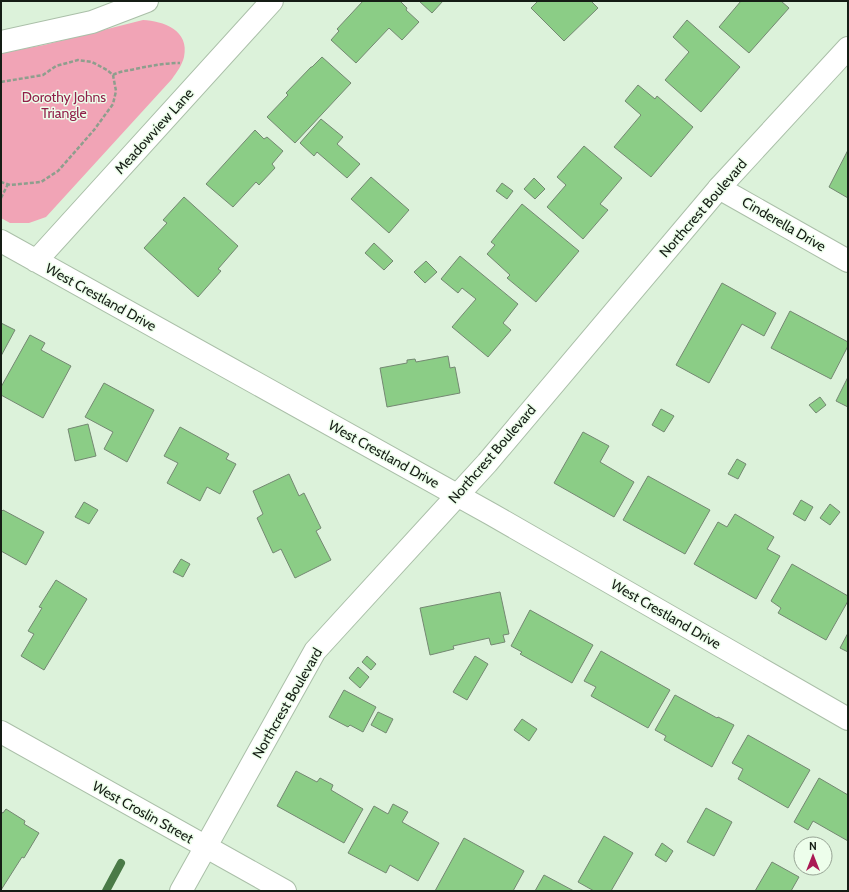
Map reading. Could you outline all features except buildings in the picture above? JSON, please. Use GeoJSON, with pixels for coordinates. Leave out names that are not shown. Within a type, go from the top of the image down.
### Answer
{"type":"FeatureCollection","features":[{"type":"Feature","properties":{"kind":"street"},"geometry":{"type":"LineString","coordinates":[[1,42],[92,22],[148,1]]}},
{"type":"Feature","properties":{"kind":"street","name":"Meadowview Lane"},"geometry":{"type":"LineString","coordinates":[[36,260],[272,1]]}},
{"type":"Feature","properties":{"kind":"street","name":"Northcrest Boulevard"},"geometry":{"type":"LineString","coordinates":[[181,891],[315,651],[492,457],[719,188],[848,48]]}},
{"type":"Feature","properties":{"kind":"street","name":"Cinderella Drive"},"geometry":{"type":"LineString","coordinates":[[719,188],[848,261]]}},
{"type":"Feature","properties":{"kind":"street","name":"West Crestland Drive"},"geometry":{"type":"LineString","coordinates":[[1,241],[457,495],[848,718]]}},
{"type":"Feature","properties":{"kind":"street","name":"West Croslin Street"},"geometry":{"type":"LineString","coordinates":[[1,732],[286,891]]}},
{"type":"Feature","properties":{"kind":"path"},"geometry":{"type":"LineString","coordinates":[[1,82],[43,75],[56,66],[78,60],[92,62],[107,70],[113,75],[116,91],[113,104],[94,130],[58,171],[41,182],[8,184],[1,182]]}},
{"type":"Feature","properties":{"kind":"path"},"geometry":{"type":"LineString","coordinates":[[113,75],[119,72],[166,63],[180,63]]}},
{"type":"Feature","properties":{"kind":"path"},"geometry":{"type":"LineString","coordinates":[[1,198],[8,184]]}},
{"type":"Feature","properties":{"kind":"green space","name":"Dorothy Johns Triangle"},"geometry":{"type":"Polygon","coordinates":[[[143,20],[159,22],[166,25],[179,34],[183,40],[185,48],[184,57],[181,66],[172,79],[46,217],[29,223],[10,223],[1,218],[1,53],[44,45],[143,20]]]}},
{"type":"Feature","properties":{"kind":"waterway"},"geometry":{"type":"LineString","coordinates":[[106,891],[121,863]]}}]}
